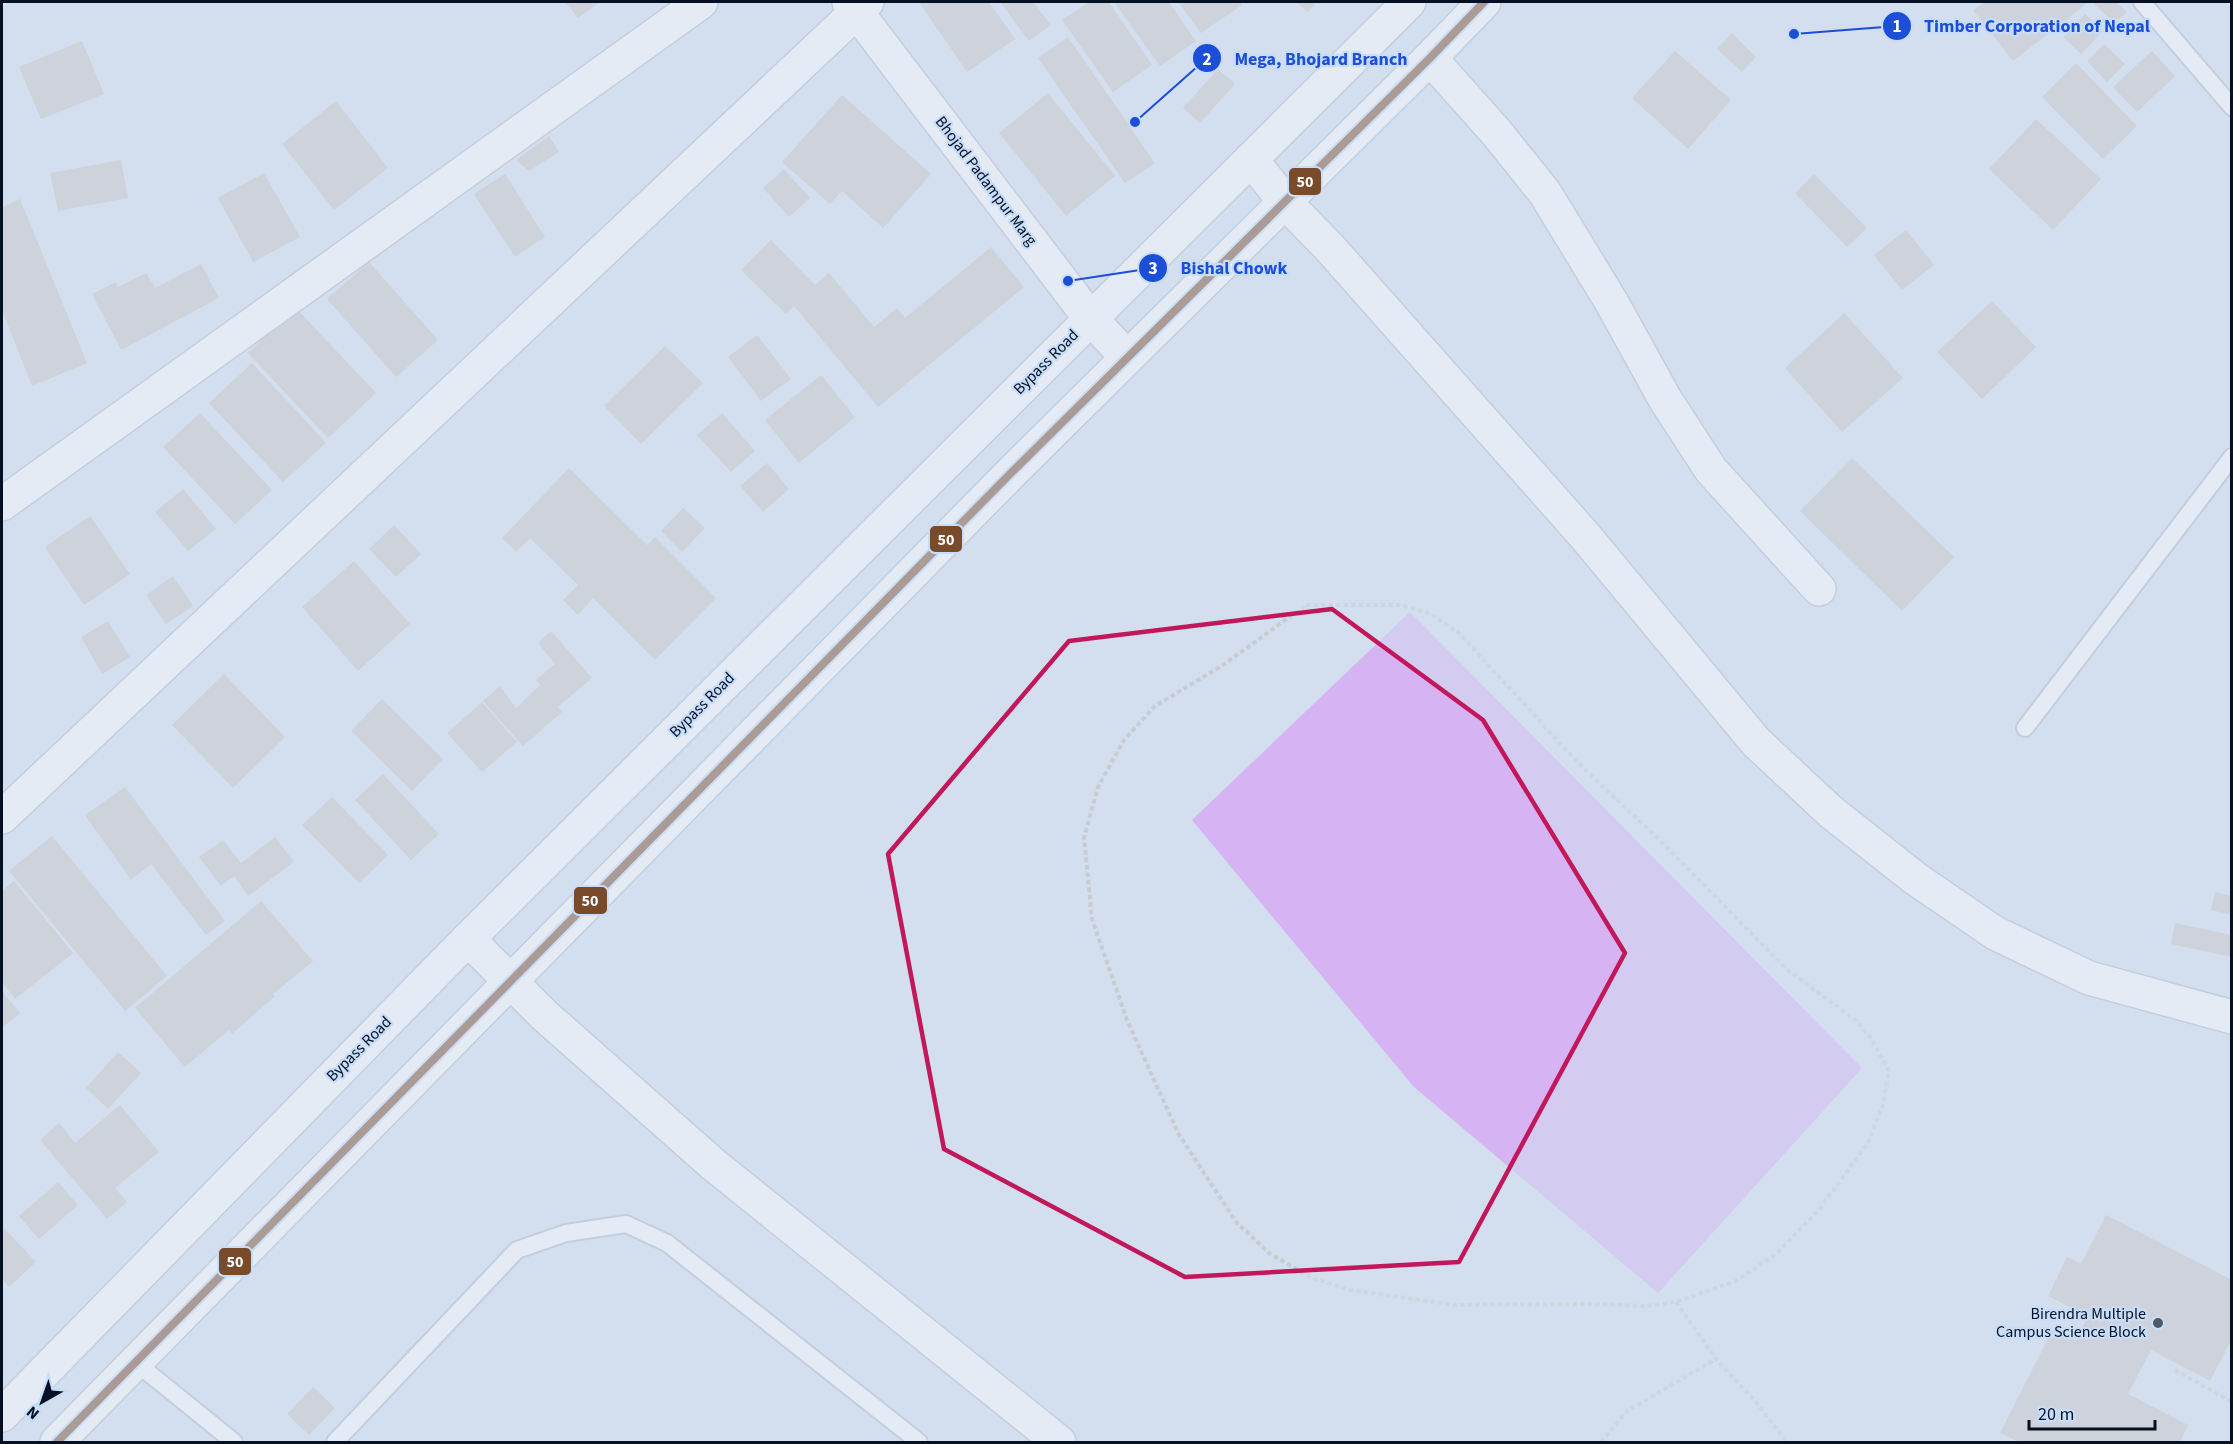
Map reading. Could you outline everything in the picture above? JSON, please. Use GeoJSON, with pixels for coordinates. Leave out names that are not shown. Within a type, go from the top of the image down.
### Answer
{"type":"FeatureCollection","features":[{"type":"Feature","properties":{"kind":"main road"},"geometry":{"type":"LineString","coordinates":[[2,504],[700,2]]}},
{"type":"Feature","properties":{"kind":"main road","name":"Bypass Road"},"geometry":{"type":"LineString","coordinates":[[2,1415],[468,939],[1409,2]]}},
{"type":"Feature","properties":{"kind":"main road"},"geometry":{"type":"LineString","coordinates":[[57,1443],[1001,482],[1484,2]]}},
{"type":"Feature","properties":{"kind":"main road"},"geometry":{"type":"LineString","coordinates":[[2,817],[858,5]]}},
{"type":"Feature","properties":{"kind":"main road","name":"Bhojad Padampur Marg"},"geometry":{"type":"LineString","coordinates":[[858,5],[1090,318],[1127,357]]}},
{"type":"Feature","properties":{"kind":"main road"},"geometry":{"type":"LineString","coordinates":[[1430,58],[1496,132],[1545,193],[1612,303],[1665,399],[1711,470],[1820,589]]}},
{"type":"Feature","properties":{"kind":"main road"},"geometry":{"type":"LineString","coordinates":[[1251,159],[1284,201],[1329,247],[1585,536],[1755,742],[1831,812],[1916,879],[1995,933],[2089,978],[2232,1017]]}},
{"type":"Feature","properties":{"kind":"main road"},"geometry":{"type":"LineString","coordinates":[[468,939],[544,1015],[714,1165],[1059,1443]]}},
{"type":"Feature","properties":{"kind":"lane"},"geometry":{"type":"LineString","coordinates":[[2142,2],[2232,106]]}},
{"type":"Feature","properties":{"kind":"lane"},"geometry":{"type":"LineString","coordinates":[[2025,728],[2232,457]]}},
{"type":"Feature","properties":{"kind":"lane"},"geometry":{"type":"LineString","coordinates":[[335,1443],[517,1250],[566,1233],[626,1224],[668,1243],[919,1443]]}},
{"type":"Feature","properties":{"kind":"lane"},"geometry":{"type":"LineString","coordinates":[[135,1362],[234,1443]]}},
{"type":"Feature","properties":{"kind":"path"},"geometry":{"type":"LineString","coordinates":[[1400,604],[1429,613],[1459,633],[1580,765],[1663,843],[1785,968],[1854,1019],[1869,1035],[1889,1071],[1883,1104],[1868,1143],[1818,1211],[1776,1254],[1736,1281],[1676,1302],[1647,1306],[1455,1305],[1350,1290],[1312,1278],[1269,1253],[1236,1222],[1178,1133],[1127,1020],[1092,919],[1084,838],[1098,786],[1124,740],[1155,706],[1223,665],[1306,605],[1400,604]]}},
{"type":"Feature","properties":{"kind":"path"},"geometry":{"type":"LineString","coordinates":[[1676,1302],[1716,1359],[1756,1402],[1787,1443]]}},
{"type":"Feature","properties":{"kind":"path"},"geometry":{"type":"LineString","coordinates":[[1601,1443],[1628,1411],[1716,1359]]}},
{"type":"Feature","properties":{"kind":"path"},"geometry":{"type":"LineString","coordinates":[[2175,1370],[2232,1402]]}},
{"type":"Feature","properties":{"kind":"highlighted area"},"geometry":{"type":"Polygon","coordinates":[[[1332,609],[1483,720],[1625,953],[1459,1262],[1185,1277],[944,1149],[888,854],[1069,641],[1332,609]]]}},
{"type":"Feature","properties":{"kind":"shaded area"},"geometry":{"type":"Polygon","coordinates":[[[1410,612],[1862,1068],[1658,1293],[1414,1087],[1192,820],[1410,612]]]}},
{"type":"Feature","properties":{"kind":"building"},"geometry":{"type":"Polygon","coordinates":[[[565,2],[600,2],[578,18],[565,2]]]}},
{"type":"Feature","properties":{"kind":"building"},"geometry":{"type":"Polygon","coordinates":[[[919,2],[989,2],[1015,39],[967,72],[919,2]]]}},
{"type":"Feature","properties":{"kind":"building"},"geometry":{"type":"Polygon","coordinates":[[[1000,2],[1033,2],[1051,25],[1029,41],[1000,2]]]}},
{"type":"Feature","properties":{"kind":"building"},"geometry":{"type":"Polygon","coordinates":[[[1089,2],[1109,2],[1152,65],[1113,92],[1062,20],[1089,2]]]}},
{"type":"Feature","properties":{"kind":"building"},"geometry":{"type":"Polygon","coordinates":[[[1114,2],[1169,2],[1196,41],[1160,66],[1114,2]]]}},
{"type":"Feature","properties":{"kind":"building"},"geometry":{"type":"Polygon","coordinates":[[[1178,2],[1239,2],[1242,5],[1201,33],[1178,2]]]}},
{"type":"Feature","properties":{"kind":"building"},"geometry":{"type":"Polygon","coordinates":[[[1296,2],[1317,2],[1308,12],[1296,2]]]}},
{"type":"Feature","properties":{"kind":"building"},"geometry":{"type":"Polygon","coordinates":[[[1985,2],[2089,2],[2013,61],[1973,10],[1985,2]]]}},
{"type":"Feature","properties":{"kind":"building"},"geometry":{"type":"Polygon","coordinates":[[[2116,2],[2127,12],[2114,23],[2094,4],[2116,2]]]}},
{"type":"Feature","properties":{"kind":"building"},"geometry":{"type":"Polygon","coordinates":[[[2085,14],[2103,31],[2081,54],[2063,37],[2085,14]]]}},
{"type":"Feature","properties":{"kind":"building"},"geometry":{"type":"Polygon","coordinates":[[[1732,33],[1756,57],[1742,72],[1717,49],[1732,33]]]}},
{"type":"Feature","properties":{"kind":"building"},"geometry":{"type":"Polygon","coordinates":[[[1068,37],[1155,163],[1125,183],[1038,58],[1068,37]]]}},
{"type":"Feature","properties":{"kind":"building"},"geometry":{"type":"Polygon","coordinates":[[[82,41],[104,94],[41,119],[19,67],[82,41]]]}},
{"type":"Feature","properties":{"kind":"building"},"geometry":{"type":"Polygon","coordinates":[[[2104,44],[2125,64],[2107,82],[2087,61],[2104,44]]]}},
{"type":"Feature","properties":{"kind":"building"},"geometry":{"type":"Polygon","coordinates":[[[1675,51],[1731,100],[1688,149],[1632,98],[1675,51]]]}},
{"type":"Feature","properties":{"kind":"building"},"geometry":{"type":"Polygon","coordinates":[[[2152,51],[2175,76],[2137,112],[2113,87],[2152,51]]]}},
{"type":"Feature","properties":{"kind":"building"},"geometry":{"type":"Polygon","coordinates":[[[2076,63],[2137,126],[2103,159],[2042,97],[2076,63]]]}},
{"type":"Feature","properties":{"kind":"building"},"geometry":{"type":"Polygon","coordinates":[[[1218,69],[1235,84],[1200,123],[1183,108],[1218,69]]]}},
{"type":"Feature","properties":{"kind":"building"},"geometry":{"type":"Polygon","coordinates":[[[1048,93],[1115,176],[1066,216],[999,133],[1048,93]]]}},
{"type":"Feature","properties":{"kind":"building"},"geometry":{"type":"Polygon","coordinates":[[[842,95],[931,174],[883,228],[842,191],[830,204],[782,162],[842,95]]]}},
{"type":"Feature","properties":{"kind":"building"},"geometry":{"type":"Polygon","coordinates":[[[336,101],[388,168],[334,210],[282,144],[336,101]]]}},
{"type":"Feature","properties":{"kind":"building"},"geometry":{"type":"Polygon","coordinates":[[[2036,119],[2101,179],[2053,230],[1989,169],[2036,119]]]}},
{"type":"Feature","properties":{"kind":"building"},"geometry":{"type":"Polygon","coordinates":[[[549,136],[559,152],[529,171],[516,160],[549,136]]]}},
{"type":"Feature","properties":{"kind":"building"},"geometry":{"type":"Polygon","coordinates":[[[121,160],[128,198],[58,211],[50,173],[121,160]]]}},
{"type":"Feature","properties":{"kind":"building"},"geometry":{"type":"Polygon","coordinates":[[[784,169],[810,198],[789,217],[763,188],[784,169]]]}},
{"type":"Feature","properties":{"kind":"building"},"geometry":{"type":"Polygon","coordinates":[[[264,173],[300,237],[253,262],[218,198],[264,173]]]}},
{"type":"Feature","properties":{"kind":"building"},"geometry":{"type":"Polygon","coordinates":[[[505,174],[545,237],[515,257],[474,194],[505,174]]]}},
{"type":"Feature","properties":{"kind":"building"},"geometry":{"type":"Polygon","coordinates":[[[1814,174],[1867,228],[1847,247],[1795,193],[1814,174]]]}},
{"type":"Feature","properties":{"kind":"building"},"geometry":{"type":"Polygon","coordinates":[[[20,199],[87,363],[32,386],[2,310],[2,207],[20,199]]]}},
{"type":"Feature","properties":{"kind":"building"},"geometry":{"type":"Polygon","coordinates":[[[1906,230],[1934,265],[1902,290],[1874,255],[1906,230]]]}},
{"type":"Feature","properties":{"kind":"building"},"geometry":{"type":"Polygon","coordinates":[[[771,240],[815,285],[829,273],[874,327],[897,308],[905,318],[991,247],[1024,287],[878,407],[794,306],[786,314],[741,270],[771,240]]]}},
{"type":"Feature","properties":{"kind":"building"},"geometry":{"type":"Polygon","coordinates":[[[369,262],[438,340],[396,377],[327,299],[369,262]]]}},
{"type":"Feature","properties":{"kind":"building"},"geometry":{"type":"Polygon","coordinates":[[[201,264],[219,298],[121,350],[92,294],[116,282],[118,287],[146,273],[155,288],[201,264]]]}},
{"type":"Feature","properties":{"kind":"building"},"geometry":{"type":"Polygon","coordinates":[[[1992,301],[2036,347],[1982,399],[1937,352],[1992,301]]]}},
{"type":"Feature","properties":{"kind":"building"},"geometry":{"type":"Polygon","coordinates":[[[296,308],[376,393],[328,438],[248,353],[296,308]]]}},
{"type":"Feature","properties":{"kind":"building"},"geometry":{"type":"Polygon","coordinates":[[[1844,313],[1903,378],[1842,432],[1785,368],[1844,313]]]}},
{"type":"Feature","properties":{"kind":"building"},"geometry":{"type":"Polygon","coordinates":[[[757,335],[791,379],[761,401],[728,357],[757,335]]]}},
{"type":"Feature","properties":{"kind":"building"},"geometry":{"type":"Polygon","coordinates":[[[665,346],[703,383],[641,444],[604,406],[665,346]]]}},
{"type":"Feature","properties":{"kind":"building"},"geometry":{"type":"Polygon","coordinates":[[[252,363],[326,443],[283,482],[209,403],[252,363]]]}},
{"type":"Feature","properties":{"kind":"building"},"geometry":{"type":"Polygon","coordinates":[[[821,375],[855,417],[799,463],[765,420],[821,375]]]}},
{"type":"Feature","properties":{"kind":"building"},"geometry":{"type":"Polygon","coordinates":[[[200,413],[272,490],[235,524],[163,447],[200,413]]]}},
{"type":"Feature","properties":{"kind":"building"},"geometry":{"type":"Polygon","coordinates":[[[722,413],[755,451],[731,472],[697,435],[722,413]]]}},
{"type":"Feature","properties":{"kind":"building"},"geometry":{"type":"Polygon","coordinates":[[[1852,458],[1954,557],[1902,611],[1800,511],[1852,458]]]}},
{"type":"Feature","properties":{"kind":"building"},"geometry":{"type":"Polygon","coordinates":[[[767,463],[789,489],[763,512],[740,486],[767,463]]]}},
{"type":"Feature","properties":{"kind":"building"},"geometry":{"type":"Polygon","coordinates":[[[569,468],[647,545],[655,537],[716,598],[655,660],[593,598],[578,615],[563,600],[578,585],[530,538],[516,552],[502,538],[569,468]]]}},
{"type":"Feature","properties":{"kind":"building"},"geometry":{"type":"Polygon","coordinates":[[[183,489],[216,529],[188,551],[155,512],[183,489]]]}},
{"type":"Feature","properties":{"kind":"building"},"geometry":{"type":"Polygon","coordinates":[[[683,508],[705,528],[682,552],[661,531],[683,508]]]}},
{"type":"Feature","properties":{"kind":"building"},"geometry":{"type":"Polygon","coordinates":[[[90,516],[130,574],[84,605],[45,547],[90,516]]]}},
{"type":"Feature","properties":{"kind":"building"},"geometry":{"type":"Polygon","coordinates":[[[394,525],[421,554],[396,577],[369,549],[394,525]]]}},
{"type":"Feature","properties":{"kind":"building"},"geometry":{"type":"Polygon","coordinates":[[[354,561],[410,624],[358,671],[302,607],[354,561]]]}},
{"type":"Feature","properties":{"kind":"building"},"geometry":{"type":"Polygon","coordinates":[[[173,576],[193,606],[166,624],[146,595],[173,576]]]}},
{"type":"Feature","properties":{"kind":"building"},"geometry":{"type":"Polygon","coordinates":[[[108,621],[130,657],[102,674],[81,637],[108,621]]]}},
{"type":"Feature","properties":{"kind":"building"},"geometry":{"type":"Polygon","coordinates":[[[551,631],[592,678],[558,707],[562,712],[523,746],[483,701],[500,686],[516,708],[540,685],[536,680],[555,664],[538,643],[551,631]]]}},
{"type":"Feature","properties":{"kind":"building"},"geometry":{"type":"Polygon","coordinates":[[[224,674],[285,737],[233,788],[172,725],[224,674]]]}},
{"type":"Feature","properties":{"kind":"building"},"geometry":{"type":"Polygon","coordinates":[[[382,699],[443,759],[412,791],[351,731],[382,699]]]}},
{"type":"Feature","properties":{"kind":"building"},"geometry":{"type":"Polygon","coordinates":[[[482,702],[517,742],[482,772],[447,733],[482,702]]]}},
{"type":"Feature","properties":{"kind":"building"},"geometry":{"type":"Polygon","coordinates":[[[383,774],[439,834],[411,860],[355,800],[383,774]]]}},
{"type":"Feature","properties":{"kind":"building"},"geometry":{"type":"Polygon","coordinates":[[[125,787],[225,921],[206,935],[151,864],[131,880],[85,815],[125,787]]]}},
{"type":"Feature","properties":{"kind":"building"},"geometry":{"type":"Polygon","coordinates":[[[332,797],[388,855],[359,883],[302,825],[332,797]]]}},
{"type":"Feature","properties":{"kind":"building"},"geometry":{"type":"Polygon","coordinates":[[[52,836],[167,976],[125,1011],[9,871],[52,836]]]}},
{"type":"Feature","properties":{"kind":"building"},"geometry":{"type":"Polygon","coordinates":[[[275,837],[294,862],[248,896],[234,876],[221,886],[199,857],[223,840],[241,863],[275,837]]]}},
{"type":"Feature","properties":{"kind":"building"},"geometry":{"type":"Polygon","coordinates":[[[14,881],[73,953],[15,999],[2,982],[2,891],[14,881]]]}},
{"type":"Feature","properties":{"kind":"building"},"geometry":{"type":"Polygon","coordinates":[[[2215,892],[2232,896],[2232,915],[2211,910],[2215,892]]]}},
{"type":"Feature","properties":{"kind":"building"},"geometry":{"type":"Polygon","coordinates":[[[261,901],[313,961],[273,994],[275,996],[232,1034],[229,1030],[185,1067],[135,1008],[261,901]]]}},
{"type":"Feature","properties":{"kind":"building"},"geometry":{"type":"Polygon","coordinates":[[[2175,923],[2232,935],[2232,957],[2171,944],[2175,923]]]}},
{"type":"Feature","properties":{"kind":"building"},"geometry":{"type":"Polygon","coordinates":[[[2,991],[20,1013],[2,1028],[2,991]]]}},
{"type":"Feature","properties":{"kind":"building"},"geometry":{"type":"Polygon","coordinates":[[[118,1052],[141,1073],[108,1109],[86,1088],[118,1052]]]}},
{"type":"Feature","properties":{"kind":"building"},"geometry":{"type":"Polygon","coordinates":[[[120,1105],[159,1152],[115,1188],[127,1202],[107,1219],[40,1140],[59,1123],[75,1143],[120,1105]]]}},
{"type":"Feature","properties":{"kind":"building"},"geometry":{"type":"Polygon","coordinates":[[[58,1182],[78,1205],[39,1239],[19,1216],[58,1182]]]}},
{"type":"Feature","properties":{"kind":"building","name":"Birendra Multiple Campus Science Block"},"geometry":{"type":"Polygon","coordinates":[[[2106,1215],[2232,1280],[2232,1339],[2210,1381],[2151,1350],[2128,1394],[2188,1425],[2180,1442],[2019,1442],[2000,1433],[2053,1329],[2076,1341],[2088,1316],[2048,1296],[2067,1257],[2081,1264],[2106,1215]]]}},
{"type":"Feature","properties":{"kind":"building"},"geometry":{"type":"Polygon","coordinates":[[[2,1226],[36,1262],[9,1287],[2,1279],[2,1226]]]}},
{"type":"Feature","properties":{"kind":"building"},"geometry":{"type":"Polygon","coordinates":[[[313,1387],[335,1408],[309,1435],[287,1414],[313,1387]]]}},
{"type":"Feature","properties":{"kind":"transit line","name":"50"},"geometry":{"type":"LineString","coordinates":[[57,1442],[1010,474],[1484,2]]}},
{"type":"Feature","properties":{"kind":"place","name":"Timber Corporation of Nepal"},"geometry":{"type":"Point","coordinates":[1794,34]}},
{"type":"Feature","properties":{"kind":"place","name":"Mega, Bhojard Branch"},"geometry":{"type":"Point","coordinates":[1135,122]}},
{"type":"Feature","properties":{"kind":"place","name":"Bishal Chowk"},"geometry":{"type":"Point","coordinates":[1068,281]}},
{"type":"Feature","properties":{"kind":"place","name":"Birendra Multiple Campus Science Block"},"geometry":{"type":"Point","coordinates":[2158,1323]}}]}
